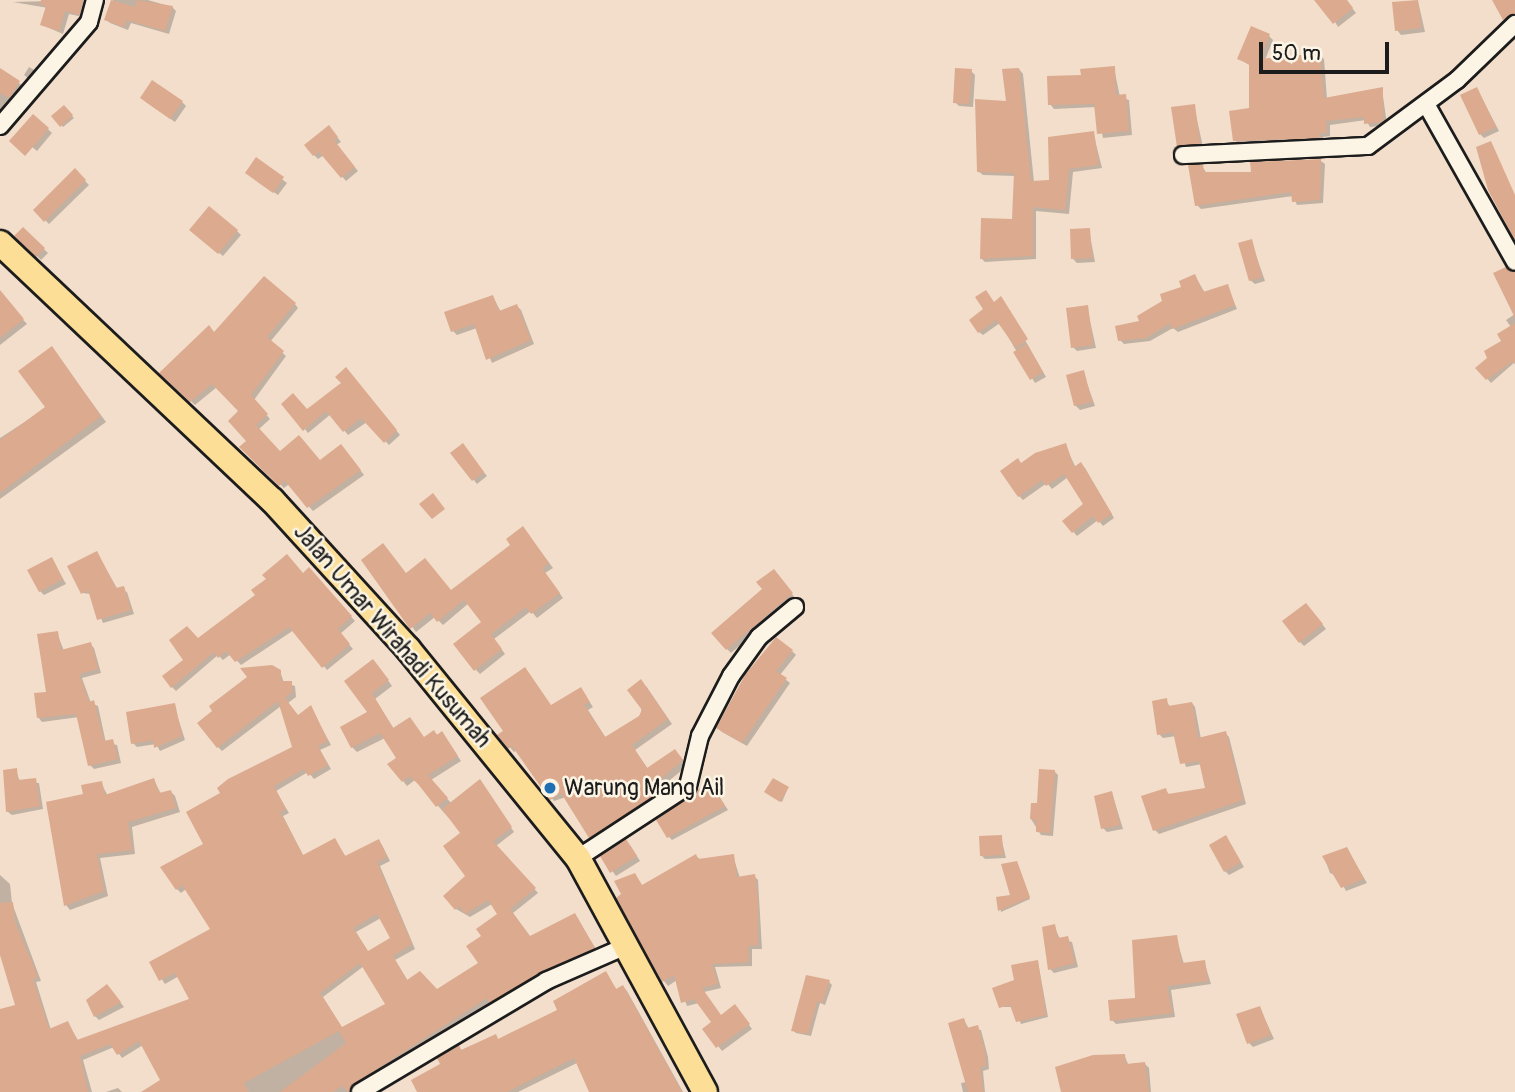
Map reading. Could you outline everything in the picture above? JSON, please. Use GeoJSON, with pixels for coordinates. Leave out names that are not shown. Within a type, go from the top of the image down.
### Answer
{"type":"FeatureCollection","features":[{"type":"Feature","properties":{"kind":"main road","name":"Jalan Umar Wirahadi Kusumah"},"geometry":{"type":"LineString","coordinates":[[0,243],[315,544],[578,858],[705,1092]]}},
{"type":"Feature","properties":{"kind":"street"},"geometry":{"type":"LineString","coordinates":[[0,126],[89,22],[95,0]]}},
{"type":"Feature","properties":{"kind":"street"},"geometry":{"type":"LineString","coordinates":[[1183,155],[1368,146],[1426,104],[1515,24]]}},
{"type":"Feature","properties":{"kind":"street"},"geometry":{"type":"LineString","coordinates":[[1426,104],[1515,262]]}},
{"type":"Feature","properties":{"kind":"street"},"geometry":{"type":"LineString","coordinates":[[578,858],[688,786],[700,736],[731,676],[759,638],[795,607]]}},
{"type":"Feature","properties":{"kind":"street"},"geometry":{"type":"LineString","coordinates":[[360,1092],[546,981],[626,946]]}},
{"type":"Feature","properties":{"kind":"building"},"geometry":{"type":"Polygon","coordinates":[[[41,0],[83,0],[80,15],[65,11],[59,31],[40,25],[46,6],[40,5],[41,0]]]}},
{"type":"Feature","properties":{"kind":"building"},"geometry":{"type":"Polygon","coordinates":[[[111,0],[135,7],[137,0],[173,6],[165,31],[127,20],[124,27],[104,20],[111,0]]]}},
{"type":"Feature","properties":{"kind":"building"},"geometry":{"type":"Polygon","coordinates":[[[1314,0],[1347,0],[1353,8],[1333,24],[1314,0]]]}},
{"type":"Feature","properties":{"kind":"building"},"geometry":{"type":"Polygon","coordinates":[[[1418,0],[1421,28],[1395,31],[1392,2],[1418,0]]]}},
{"type":"Feature","properties":{"kind":"building"},"geometry":{"type":"Polygon","coordinates":[[[1492,0],[1515,0],[1515,13],[1503,20],[1492,0]]]}},
{"type":"Feature","properties":{"kind":"building"},"geometry":{"type":"Polygon","coordinates":[[[1251,26],[1270,34],[1260,59],[1320,53],[1324,98],[1383,87],[1383,122],[1364,124],[1364,117],[1326,121],[1327,133],[1320,133],[1320,138],[1233,141],[1229,111],[1249,108],[1249,64],[1237,59],[1251,26]]]}},
{"type":"Feature","properties":{"kind":"building"},"geometry":{"type":"Polygon","coordinates":[[[1115,66],[1116,95],[1126,94],[1129,131],[1097,134],[1094,104],[1048,105],[1047,76],[1081,75],[1080,69],[1115,66]]]}},
{"type":"Feature","properties":{"kind":"building"},"geometry":{"type":"Polygon","coordinates":[[[0,68],[20,81],[9,98],[0,93],[0,68]]]}},
{"type":"Feature","properties":{"kind":"building"},"geometry":{"type":"Polygon","coordinates":[[[955,68],[972,69],[969,104],[953,103],[955,68]]]}},
{"type":"Feature","properties":{"kind":"building"},"geometry":{"type":"Polygon","coordinates":[[[1019,68],[1031,181],[1049,180],[1048,137],[1094,131],[1099,165],[1069,169],[1065,210],[1033,207],[1033,256],[980,259],[981,218],[1012,219],[1014,173],[977,172],[975,99],[1006,101],[1002,69],[1019,68]]]}},
{"type":"Feature","properties":{"kind":"building"},"geometry":{"type":"Polygon","coordinates":[[[152,80],[183,101],[170,119],[140,98],[152,80]]]}},
{"type":"Feature","properties":{"kind":"building"},"geometry":{"type":"Polygon","coordinates":[[[1477,87],[1496,127],[1479,135],[1460,95],[1477,87]]]}},
{"type":"Feature","properties":{"kind":"building"},"geometry":{"type":"Polygon","coordinates":[[[1195,104],[1200,144],[1177,147],[1171,107],[1195,104]]]}},
{"type":"Feature","properties":{"kind":"building"},"geometry":{"type":"Polygon","coordinates":[[[64,105],[73,115],[60,127],[51,116],[64,105]]]}},
{"type":"Feature","properties":{"kind":"building"},"geometry":{"type":"Polygon","coordinates":[[[33,114],[49,128],[25,156],[9,141],[33,114]]]}},
{"type":"Feature","properties":{"kind":"building"},"geometry":{"type":"Polygon","coordinates":[[[329,125],[338,137],[334,140],[355,167],[341,178],[319,152],[313,156],[304,145],[329,125]]]}},
{"type":"Feature","properties":{"kind":"building"},"geometry":{"type":"Polygon","coordinates":[[[1491,141],[1515,195],[1515,241],[1488,190],[1476,147],[1491,141]]]}},
{"type":"Feature","properties":{"kind":"building"},"geometry":{"type":"Polygon","coordinates":[[[256,157],[284,177],[273,193],[245,173],[256,157]]]}},
{"type":"Feature","properties":{"kind":"building"},"geometry":{"type":"Polygon","coordinates":[[[1321,159],[1320,200],[1292,202],[1291,192],[1195,206],[1188,165],[1203,165],[1204,172],[1251,172],[1250,162],[1321,159]]]}},
{"type":"Feature","properties":{"kind":"building"},"geometry":{"type":"Polygon","coordinates":[[[75,168],[86,180],[44,222],[33,210],[75,168]]]}},
{"type":"Feature","properties":{"kind":"building"},"geometry":{"type":"Polygon","coordinates":[[[209,206],[238,230],[218,254],[189,230],[209,206]]]}},
{"type":"Feature","properties":{"kind":"building"},"geometry":{"type":"Polygon","coordinates":[[[23,227],[45,248],[36,257],[14,236],[23,227]]]}},
{"type":"Feature","properties":{"kind":"building"},"geometry":{"type":"Polygon","coordinates":[[[1090,228],[1092,258],[1071,259],[1070,229],[1090,228]]]}},
{"type":"Feature","properties":{"kind":"building"},"geometry":{"type":"Polygon","coordinates":[[[1252,239],[1262,277],[1249,281],[1238,243],[1252,239]]]}},
{"type":"Feature","properties":{"kind":"building"},"geometry":{"type":"Polygon","coordinates":[[[1506,267],[1515,272],[1515,318],[1493,273],[1506,267]]]}},
{"type":"Feature","properties":{"kind":"building"},"geometry":{"type":"Polygon","coordinates":[[[1195,274],[1203,292],[1228,284],[1235,305],[1172,329],[1170,323],[1146,338],[1118,341],[1115,326],[1139,321],[1137,316],[1162,301],[1160,294],[1181,287],[1179,281],[1195,274]]]}},
{"type":"Feature","properties":{"kind":"building"},"geometry":{"type":"Polygon","coordinates":[[[264,276],[296,303],[267,337],[284,351],[251,395],[268,414],[256,425],[280,451],[299,435],[320,460],[341,444],[361,470],[307,508],[285,481],[279,486],[239,447],[246,441],[228,421],[238,411],[212,384],[190,402],[159,373],[209,325],[214,332],[264,276]]]}},
{"type":"Feature","properties":{"kind":"building"},"geometry":{"type":"Polygon","coordinates":[[[0,290],[24,319],[0,338],[0,290]]]}},
{"type":"Feature","properties":{"kind":"building"},"geometry":{"type":"Polygon","coordinates":[[[986,290],[994,302],[1001,296],[1028,339],[1016,348],[996,320],[978,333],[969,320],[983,309],[975,297],[986,290]]]}},
{"type":"Feature","properties":{"kind":"building"},"geometry":{"type":"Polygon","coordinates":[[[493,295],[499,311],[517,304],[531,340],[486,360],[474,324],[451,332],[444,312],[493,295]]]}},
{"type":"Feature","properties":{"kind":"building"},"geometry":{"type":"Polygon","coordinates":[[[1088,305],[1093,345],[1071,348],[1066,308],[1088,305]]]}},
{"type":"Feature","properties":{"kind":"building"},"geometry":{"type":"Polygon","coordinates":[[[1515,323],[1515,365],[1513,361],[1486,380],[1475,368],[1487,358],[1484,351],[1501,341],[1497,334],[1515,323]]]}},
{"type":"Feature","properties":{"kind":"building"},"geometry":{"type":"Polygon","coordinates":[[[1027,344],[1043,372],[1030,380],[1013,352],[1027,344]]]}},
{"type":"Feature","properties":{"kind":"building"},"geometry":{"type":"Polygon","coordinates":[[[52,346],[101,416],[0,493],[0,440],[45,407],[18,371],[52,346]]]}},
{"type":"Feature","properties":{"kind":"building"},"geometry":{"type":"Polygon","coordinates":[[[346,367],[397,430],[384,443],[361,418],[343,432],[326,411],[303,431],[281,404],[293,393],[307,409],[341,383],[335,377],[346,367]]]}},
{"type":"Feature","properties":{"kind":"building"},"geometry":{"type":"Polygon","coordinates":[[[1084,370],[1092,402],[1074,406],[1066,375],[1084,370]]]}},
{"type":"Feature","properties":{"kind":"building"},"geometry":{"type":"Polygon","coordinates":[[[463,443],[484,472],[472,481],[450,453],[463,443]]]}},
{"type":"Feature","properties":{"kind":"building"},"geometry":{"type":"Polygon","coordinates":[[[1066,443],[1074,467],[1081,462],[1112,514],[1098,523],[1093,516],[1072,533],[1062,521],[1083,504],[1064,474],[1046,486],[1042,480],[1018,497],[1000,471],[1018,458],[1021,463],[1035,453],[1066,443]]]}},
{"type":"Feature","properties":{"kind":"building"},"geometry":{"type":"Polygon","coordinates":[[[433,493],[445,509],[432,519],[419,504],[433,493]]]}},
{"type":"Feature","properties":{"kind":"building"},"geometry":{"type":"Polygon","coordinates":[[[523,526],[549,563],[542,568],[560,593],[531,614],[526,607],[491,634],[502,649],[474,671],[453,644],[481,622],[464,600],[437,622],[430,613],[410,629],[361,560],[383,543],[406,573],[425,558],[451,590],[510,545],[506,539],[523,526]]]}},
{"type":"Feature","properties":{"kind":"building"},"geometry":{"type":"Polygon","coordinates":[[[97,551],[116,588],[124,586],[131,610],[97,620],[88,590],[81,594],[67,566],[97,551]]]}},
{"type":"Feature","properties":{"kind":"building"},"geometry":{"type":"Polygon","coordinates":[[[287,554],[303,573],[309,567],[352,616],[338,629],[350,644],[322,668],[289,627],[235,662],[226,651],[218,658],[214,652],[171,688],[162,676],[183,660],[169,640],[187,626],[198,638],[255,595],[251,590],[266,579],[262,575],[287,554]]]}},
{"type":"Feature","properties":{"kind":"building"},"geometry":{"type":"Polygon","coordinates":[[[52,557],[63,579],[39,592],[27,570],[52,557]]]}},
{"type":"Feature","properties":{"kind":"building"},"geometry":{"type":"Polygon","coordinates":[[[774,569],[793,593],[726,650],[711,633],[762,589],[756,582],[774,569]]]}},
{"type":"Feature","properties":{"kind":"building"},"geometry":{"type":"Polygon","coordinates":[[[1306,603],[1323,624],[1299,643],[1282,621],[1306,603]]]}},
{"type":"Feature","properties":{"kind":"building"},"geometry":{"type":"Polygon","coordinates":[[[58,631],[61,650],[91,642],[98,669],[79,674],[89,702],[94,700],[104,741],[113,739],[118,759],[88,766],[76,714],[37,718],[34,693],[46,692],[37,634],[58,631]]]}},
{"type":"Feature","properties":{"kind":"building"},"geometry":{"type":"Polygon","coordinates":[[[776,637],[793,650],[776,671],[787,678],[742,743],[716,728],[745,675],[776,637]]]}},
{"type":"Feature","properties":{"kind":"building"},"geometry":{"type":"Polygon","coordinates":[[[373,659],[389,680],[372,693],[393,728],[410,717],[424,737],[434,730],[437,735],[442,731],[458,756],[428,775],[448,798],[436,807],[409,776],[402,782],[387,764],[396,758],[380,733],[351,748],[340,727],[367,712],[344,681],[373,659]]]}},
{"type":"Feature","properties":{"kind":"building"},"geometry":{"type":"Polygon","coordinates":[[[272,665],[281,670],[281,681],[292,681],[292,692],[285,698],[298,715],[311,705],[328,741],[318,746],[328,765],[308,776],[304,769],[274,786],[286,809],[280,812],[303,855],[335,838],[345,856],[379,839],[387,857],[377,862],[412,944],[393,956],[407,980],[420,971],[437,989],[478,963],[466,946],[481,936],[476,929],[497,914],[488,900],[465,914],[459,906],[455,910],[443,896],[465,876],[443,846],[460,833],[442,809],[480,779],[512,827],[493,841],[536,888],[510,909],[530,936],[575,913],[595,948],[542,971],[489,1003],[487,998],[355,1083],[349,1092],[342,1086],[333,1092],[280,1092],[346,1043],[339,1031],[244,1083],[249,1092],[141,1092],[160,1080],[139,1041],[117,1055],[110,1044],[80,1056],[88,1092],[0,1092],[0,1009],[15,1005],[0,955],[0,903],[13,902],[15,922],[38,977],[33,979],[49,1029],[68,1021],[77,1040],[189,999],[175,973],[159,981],[149,962],[210,929],[182,885],[176,890],[160,867],[203,844],[186,812],[220,793],[217,788],[228,779],[292,747],[278,701],[217,748],[197,723],[212,711],[209,706],[247,677],[240,668],[272,665]],[[377,914],[353,928],[368,951],[390,938],[377,914]],[[360,963],[320,993],[342,1027],[385,1004],[360,963]]]}},
{"type":"Feature","properties":{"kind":"building"},"geometry":{"type":"Polygon","coordinates":[[[525,667],[551,705],[581,687],[590,702],[584,705],[605,737],[639,716],[642,710],[627,690],[641,679],[668,719],[632,745],[647,768],[675,749],[683,760],[661,779],[667,787],[589,838],[561,793],[550,800],[512,746],[508,749],[497,735],[503,731],[480,698],[525,667]]]}},
{"type":"Feature","properties":{"kind":"building"},"geometry":{"type":"Polygon","coordinates":[[[1167,698],[1168,706],[1192,702],[1198,738],[1226,731],[1243,800],[1153,831],[1141,796],[1166,788],[1168,794],[1205,788],[1199,761],[1180,764],[1173,732],[1157,735],[1152,701],[1167,698]]]}},
{"type":"Feature","properties":{"kind":"building"},"geometry":{"type":"Polygon","coordinates":[[[175,703],[182,736],[154,748],[153,740],[131,744],[126,712],[175,703]]]}},
{"type":"Feature","properties":{"kind":"building"},"geometry":{"type":"Polygon","coordinates":[[[17,768],[18,780],[36,778],[40,806],[6,812],[3,770],[17,768]]]}},
{"type":"Feature","properties":{"kind":"building"},"geometry":{"type":"Polygon","coordinates":[[[1039,769],[1055,770],[1050,833],[1036,832],[1036,820],[1030,819],[1031,803],[1037,803],[1039,769]]]}},
{"type":"Feature","properties":{"kind":"building"},"geometry":{"type":"Polygon","coordinates":[[[154,778],[159,793],[171,790],[176,808],[128,822],[132,850],[97,854],[104,891],[64,906],[46,802],[83,794],[81,785],[102,781],[105,795],[154,778]]]}},
{"type":"Feature","properties":{"kind":"building"},"geometry":{"type":"Polygon","coordinates":[[[773,778],[789,787],[780,802],[764,792],[773,778]]]}},
{"type":"Feature","properties":{"kind":"building"},"geometry":{"type":"Polygon","coordinates":[[[710,781],[725,806],[667,838],[656,820],[710,781]]]}},
{"type":"Feature","properties":{"kind":"building"},"geometry":{"type":"Polygon","coordinates":[[[1112,791],[1120,825],[1101,829],[1094,796],[1112,791]]]}},
{"type":"Feature","properties":{"kind":"building"},"geometry":{"type":"Polygon","coordinates":[[[1002,835],[1003,855],[980,856],[979,836],[1002,835]]]}},
{"type":"Feature","properties":{"kind":"building"},"geometry":{"type":"Polygon","coordinates":[[[1226,835],[1241,862],[1224,872],[1209,845],[1226,835]]]}},
{"type":"Feature","properties":{"kind":"building"},"geometry":{"type":"Polygon","coordinates":[[[626,839],[637,856],[610,873],[600,856],[626,839]]]}},
{"type":"Feature","properties":{"kind":"building"},"geometry":{"type":"Polygon","coordinates":[[[1347,847],[1364,879],[1341,888],[1322,856],[1347,847]]]}},
{"type":"Feature","properties":{"kind":"building"},"geometry":{"type":"Polygon","coordinates":[[[696,854],[698,859],[734,854],[737,877],[755,874],[758,900],[758,945],[748,946],[749,962],[712,964],[718,984],[702,988],[721,1015],[735,1004],[750,1024],[716,1048],[702,1029],[711,1022],[694,999],[681,1003],[674,975],[662,982],[616,898],[621,894],[614,881],[635,873],[642,885],[696,854]]]}},
{"type":"Feature","properties":{"kind":"building"},"geometry":{"type":"Polygon","coordinates":[[[1017,861],[1030,897],[998,911],[996,897],[1010,895],[1001,864],[1017,861]]]}},
{"type":"Feature","properties":{"kind":"building"},"geometry":{"type":"Polygon","coordinates":[[[1055,924],[1058,938],[1068,936],[1075,963],[1048,970],[1042,927],[1055,924]]]}},
{"type":"Feature","properties":{"kind":"building"},"geometry":{"type":"Polygon","coordinates":[[[1177,935],[1182,963],[1205,960],[1208,981],[1167,986],[1172,1013],[1110,1021],[1108,1000],[1135,998],[1132,940],[1177,935]]]}},
{"type":"Feature","properties":{"kind":"building"},"geometry":{"type":"Polygon","coordinates":[[[1038,960],[1046,1015],[1016,1022],[1010,1005],[999,1008],[992,988],[1014,980],[1011,965],[1038,960]]]}},
{"type":"Feature","properties":{"kind":"building"},"geometry":{"type":"Polygon","coordinates":[[[606,971],[616,989],[623,985],[682,1092],[589,1092],[574,1058],[507,1092],[417,1092],[411,1080],[440,1064],[437,1058],[459,1045],[461,1050],[496,1034],[498,1039],[557,1010],[553,1001],[606,971]]]}},
{"type":"Feature","properties":{"kind":"building"},"geometry":{"type":"Polygon","coordinates":[[[806,975],[830,980],[822,1003],[817,1001],[808,1034],[791,1031],[806,975]]]}},
{"type":"Feature","properties":{"kind":"building"},"geometry":{"type":"Polygon","coordinates":[[[107,984],[121,1002],[94,1017],[86,1000],[107,984]]]}},
{"type":"Feature","properties":{"kind":"building"},"geometry":{"type":"Polygon","coordinates":[[[1260,1006],[1271,1035],[1247,1044],[1236,1014],[1260,1006]]]}},
{"type":"Feature","properties":{"kind":"building"},"geometry":{"type":"Polygon","coordinates":[[[964,1018],[967,1028],[978,1025],[985,1052],[986,1066],[980,1067],[983,1092],[968,1092],[948,1023],[964,1018]]]}},
{"type":"Feature","properties":{"kind":"building"},"geometry":{"type":"Polygon","coordinates":[[[1125,1054],[1126,1064],[1145,1062],[1149,1092],[1061,1092],[1055,1067],[1093,1055],[1125,1054]]]}},
{"type":"Feature","properties":{"kind":"place","name":"Warung Mang Ail"},"geometry":{"type":"Point","coordinates":[550,788]}}]}
